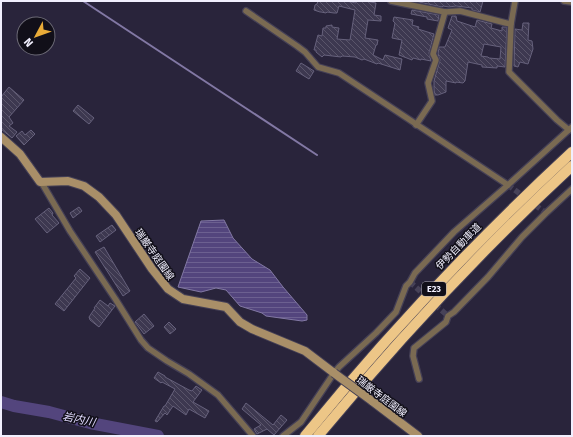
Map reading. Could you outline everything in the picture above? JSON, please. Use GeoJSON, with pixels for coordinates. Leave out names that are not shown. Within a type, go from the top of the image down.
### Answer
{"type":"FeatureCollection","features":[{"type":"Feature","properties":{"kind":"highway","name":"伊勢自動車道"},"geometry":{"type":"LineString","coordinates":[[305,436],[366,364],[451,271],[508,213],[572,152]]}},
{"type":"Feature","properties":{"kind":"highway","name":"E23"},"geometry":{"type":"LineString","coordinates":[[318,436],[374,370],[458,278],[515,220],[572,166]]}},
{"type":"Feature","properties":{"kind":"main road"},"geometry":{"type":"LineString","coordinates":[[1,137],[20,154],[40,182]]}},
{"type":"Feature","properties":{"kind":"main road","name":"瑞巌寺庭園線"},"geometry":{"type":"LineString","coordinates":[[40,182],[68,181],[84,186],[100,197],[116,215],[152,269],[168,289],[183,299],[226,307],[240,322],[252,329],[305,351],[334,373]]}},
{"type":"Feature","properties":{"kind":"main road","name":"瑞厳寺庭園線"},"geometry":{"type":"LineString","coordinates":[[334,373],[418,436]]}},
{"type":"Feature","properties":{"kind":"street"},"geometry":{"type":"LineString","coordinates":[[391,1],[445,12],[460,11],[506,24],[511,24]]}},
{"type":"Feature","properties":{"kind":"street"},"geometry":{"type":"LineString","coordinates":[[283,436],[302,422],[339,367],[376,334],[396,312],[406,286],[415,273],[454,232],[571,128],[557,120],[509,72],[511,24],[515,1]]}},
{"type":"Feature","properties":{"kind":"street"},"geometry":{"type":"LineString","coordinates":[[564,1],[572,2]]}},
{"type":"Feature","properties":{"kind":"street"},"geometry":{"type":"LineString","coordinates":[[246,11],[305,52],[318,67],[339,73],[508,185]]}},
{"type":"Feature","properties":{"kind":"street"},"geometry":{"type":"LineString","coordinates":[[416,125],[432,101],[428,83],[436,60],[433,54],[445,12]]}},
{"type":"Feature","properties":{"kind":"street"},"geometry":{"type":"LineString","coordinates":[[40,182],[141,340],[153,351],[218,395],[252,436]]}},
{"type":"Feature","properties":{"kind":"street"},"geometry":{"type":"LineString","coordinates":[[419,379],[413,356],[414,348],[446,322],[448,316],[454,312],[488,277],[522,237],[572,189]]}},
{"type":"Feature","properties":{"kind":"shaded area"},"geometry":{"type":"Polygon","coordinates":[[[224,220],[233,238],[252,259],[270,270],[307,315],[307,320],[302,321],[266,316],[262,313],[240,306],[226,290],[216,288],[201,292],[178,287],[201,221],[224,220]]]}},
{"type":"Feature","properties":{"kind":"building"},"geometry":{"type":"Polygon","coordinates":[[[318,1],[346,1],[356,3],[356,1],[365,1],[376,3],[374,15],[381,16],[381,21],[368,20],[365,38],[378,40],[373,55],[383,60],[385,55],[402,59],[400,70],[355,57],[324,55],[322,57],[316,52],[316,50],[314,50],[318,35],[322,36],[323,28],[326,28],[326,26],[332,25],[332,27],[339,28],[337,39],[350,40],[355,10],[339,6],[337,13],[320,12],[314,10],[318,1]]]}},
{"type":"Feature","properties":{"kind":"building"},"geometry":{"type":"Polygon","coordinates":[[[414,1],[483,1],[480,12],[472,10],[472,8],[456,6],[442,7],[414,1]]]}},
{"type":"Feature","properties":{"kind":"building"},"geometry":{"type":"Polygon","coordinates":[[[412,10],[439,15],[438,21],[411,14],[412,10]]]}},
{"type":"Feature","properties":{"kind":"building"},"geometry":{"type":"Polygon","coordinates":[[[452,16],[456,16],[457,21],[475,27],[477,20],[492,24],[491,28],[502,31],[502,27],[507,27],[505,67],[482,67],[482,65],[468,62],[465,81],[463,83],[446,81],[446,92],[435,95],[434,81],[440,60],[438,54],[439,47],[445,47],[452,30],[448,28],[452,16]],[[484,44],[481,56],[500,59],[501,47],[484,44]]]}},
{"type":"Feature","properties":{"kind":"building"},"geometry":{"type":"Polygon","coordinates":[[[394,17],[413,20],[412,25],[419,27],[418,29],[434,34],[429,53],[431,61],[413,58],[412,60],[399,55],[402,40],[392,38],[395,23],[393,21],[394,17]]]}},
{"type":"Feature","properties":{"kind":"building"},"geometry":{"type":"Polygon","coordinates":[[[523,23],[529,23],[528,40],[532,41],[533,49],[528,64],[520,62],[518,67],[514,66],[515,29],[522,30],[523,23]]]}},
{"type":"Feature","properties":{"kind":"building"},"geometry":{"type":"Polygon","coordinates":[[[301,63],[314,71],[309,79],[296,71],[301,63]]]}},
{"type":"Feature","properties":{"kind":"building"},"geometry":{"type":"Polygon","coordinates":[[[9,87],[24,100],[9,117],[13,123],[9,126],[17,132],[12,138],[1,129],[1,97],[9,87]]]}},
{"type":"Feature","properties":{"kind":"building"},"geometry":{"type":"Polygon","coordinates":[[[78,105],[94,118],[89,124],[73,111],[78,105]]]}},
{"type":"Feature","properties":{"kind":"building"},"geometry":{"type":"Polygon","coordinates":[[[31,130],[35,134],[24,145],[16,136],[22,131],[25,135],[31,130]]]}},
{"type":"Feature","properties":{"kind":"building"},"geometry":{"type":"Polygon","coordinates":[[[79,207],[82,211],[73,218],[70,213],[79,207]]]}},
{"type":"Feature","properties":{"kind":"building"},"geometry":{"type":"Polygon","coordinates":[[[49,208],[53,213],[52,215],[59,223],[47,233],[35,219],[49,208]]]}},
{"type":"Feature","properties":{"kind":"building"},"geometry":{"type":"Polygon","coordinates":[[[112,225],[116,230],[100,242],[96,236],[112,225]]]}},
{"type":"Feature","properties":{"kind":"building"},"geometry":{"type":"Polygon","coordinates":[[[104,247],[130,291],[123,296],[95,252],[104,247]]]}},
{"type":"Feature","properties":{"kind":"building"},"geometry":{"type":"Polygon","coordinates":[[[80,269],[90,278],[64,311],[55,304],[76,278],[74,276],[80,269]]]}},
{"type":"Feature","properties":{"kind":"building"},"geometry":{"type":"Polygon","coordinates":[[[100,300],[108,306],[110,303],[115,306],[99,327],[90,320],[89,317],[100,300]]]}},
{"type":"Feature","properties":{"kind":"building"},"geometry":{"type":"Polygon","coordinates":[[[144,314],[154,326],[144,334],[135,322],[144,314]]]}},
{"type":"Feature","properties":{"kind":"building"},"geometry":{"type":"Polygon","coordinates":[[[169,322],[176,329],[170,334],[164,327],[169,322]]]}},
{"type":"Feature","properties":{"kind":"building"},"geometry":{"type":"Polygon","coordinates":[[[158,372],[189,390],[192,391],[196,386],[202,390],[193,402],[209,411],[205,418],[189,409],[186,415],[173,406],[167,415],[165,413],[157,422],[155,421],[175,389],[154,378],[158,372]]]}},
{"type":"Feature","properties":{"kind":"building"},"geometry":{"type":"Polygon","coordinates":[[[246,403],[273,425],[281,415],[287,420],[274,435],[267,429],[257,434],[254,429],[261,425],[242,409],[246,403]]]}},
{"type":"Feature","properties":{"kind":"waterway"},"geometry":{"type":"LineString","coordinates":[[83,1],[317,155]]}},
{"type":"Feature","properties":{"kind":"waterway","name":"岩内川"},"geometry":{"type":"LineString","coordinates":[[1,402],[14,406],[49,412],[90,423],[158,436]]}},
{"type":"Feature","properties":{"kind":"tunnel"},"geometry":{"type":"LineString","coordinates":[[508,185],[546,213]]}},
{"type":"Feature","properties":{"kind":"tunnel"},"geometry":{"type":"LineString","coordinates":[[410,282],[448,316]]}}]}
